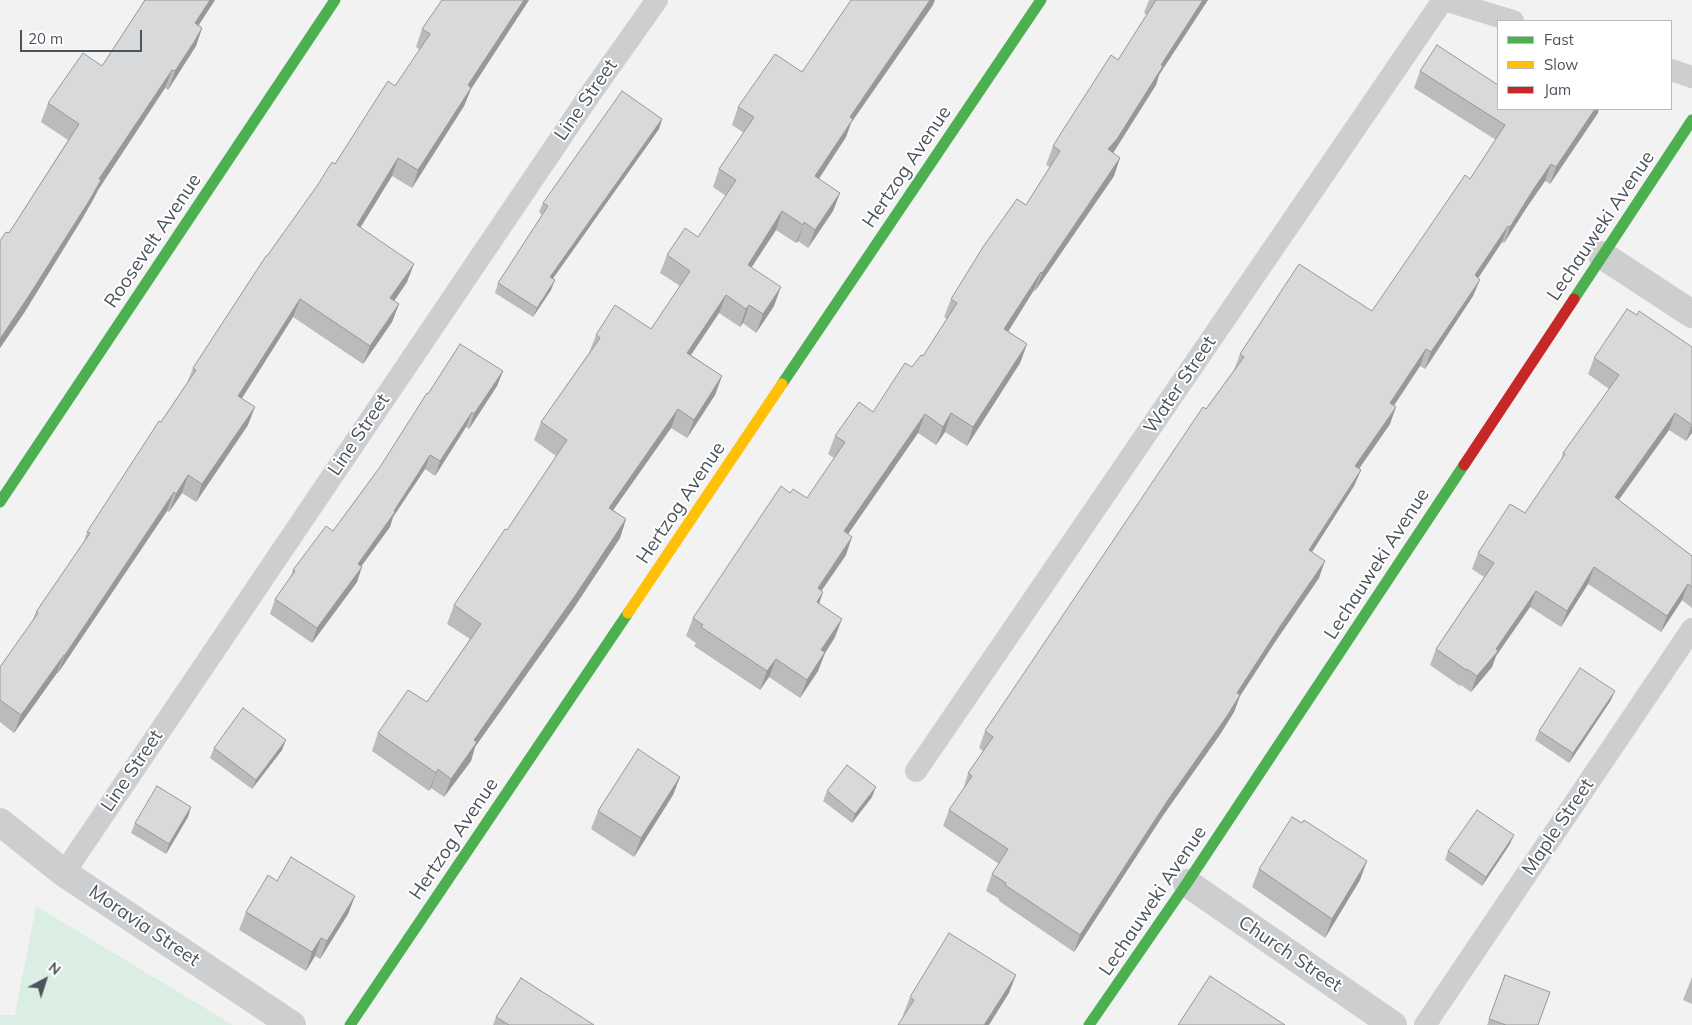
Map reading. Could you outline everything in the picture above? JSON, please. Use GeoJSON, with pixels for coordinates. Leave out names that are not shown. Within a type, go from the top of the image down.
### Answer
{"type":"FeatureCollection","features":[{"type":"Feature","properties":{"kind":"street","name":"Roosevelt Avenue"},"geometry":{"type":"LineString","coordinates":[[0,502],[335,0]]}},
{"type":"Feature","properties":{"kind":"street","name":"Hertzog Avenue"},"geometry":{"type":"LineString","coordinates":[[350,1025],[1041,0]]}},
{"type":"Feature","properties":{"kind":"street","name":"Lechauweki Avenue"},"geometry":{"type":"LineString","coordinates":[[1089,1025],[1187,884],[1692,120]]}},
{"type":"Feature","properties":{"kind":"street"},"geometry":{"type":"LineString","coordinates":[[1602,254],[1692,314]]}},
{"type":"Feature","properties":{"kind":"street","name":"Moravia Street"},"geometry":{"type":"LineString","coordinates":[[0,822],[64,873],[292,1025]]}},
{"type":"Feature","properties":{"kind":"street","name":"Church Street"},"geometry":{"type":"LineString","coordinates":[[1187,884],[1393,1025]]}},
{"type":"Feature","properties":{"kind":"lane","name":"Line Street"},"geometry":{"type":"LineString","coordinates":[[64,873],[572,120],[657,0]]}},
{"type":"Feature","properties":{"kind":"lane"},"geometry":{"type":"LineString","coordinates":[[1444,0],[1510,20]]}},
{"type":"Feature","properties":{"kind":"lane","name":"Water Street"},"geometry":{"type":"LineString","coordinates":[[916,770],[1444,0]]}},
{"type":"Feature","properties":{"kind":"lane"},"geometry":{"type":"LineString","coordinates":[[1672,70],[1692,77]]}},
{"type":"Feature","properties":{"kind":"lane","name":"Maple Street"},"geometry":{"type":"LineString","coordinates":[[1425,1025],[1692,629]]}},
{"type":"Feature","properties":{"kind":"green space"},"geometry":{"type":"Polygon","coordinates":[[[36,906],[233,1025],[0,1025],[0,1015],[15,1015],[36,906]]]}},
{"type":"Feature","properties":{"kind":"building"},"geometry":{"type":"Polygon","coordinates":[[[145,0],[210,0],[195,23],[202,28],[194,42],[175,71],[172,70],[99,179],[101,180],[89,201],[0,339],[0,241],[6,232],[9,233],[79,124],[48,103],[83,53],[102,66],[145,0]]]}},
{"type":"Feature","properties":{"kind":"building"},"geometry":{"type":"Polygon","coordinates":[[[442,0],[524,0],[468,85],[471,88],[418,170],[398,158],[357,225],[414,264],[390,298],[399,304],[370,346],[300,299],[238,396],[255,407],[202,484],[188,475],[176,494],[174,492],[65,655],[21,715],[0,700],[0,667],[90,533],[87,532],[159,421],[161,422],[196,370],[193,368],[266,256],[317,186],[332,162],[335,164],[388,81],[395,86],[430,34],[422,29],[442,0]]]}},
{"type":"Feature","properties":{"kind":"building"},"geometry":{"type":"Polygon","coordinates":[[[851,0],[930,0],[850,117],[853,119],[815,176],[840,193],[815,230],[804,222],[803,225],[782,211],[748,265],[781,287],[763,314],[749,305],[746,309],[726,295],[687,353],[722,376],[694,420],[678,409],[609,508],[626,519],[579,590],[474,740],[477,742],[451,779],[438,769],[436,773],[378,733],[408,690],[427,702],[481,624],[454,605],[567,440],[541,422],[600,338],[596,335],[615,305],[651,329],[690,271],[667,255],[685,228],[698,237],[736,180],[719,169],[754,117],[738,107],[775,54],[802,72],[851,0]]]}},
{"type":"Feature","properties":{"kind":"building"},"geometry":{"type":"Polygon","coordinates":[[[1156,0],[1203,0],[1161,65],[1163,66],[1117,139],[1108,149],[1120,158],[1004,329],[1027,344],[973,427],[951,413],[943,427],[925,414],[844,531],[852,537],[818,588],[823,592],[817,602],[842,619],[821,650],[825,652],[807,680],[776,659],[767,671],[701,627],[703,625],[693,618],[781,486],[790,493],[793,489],[807,498],[845,442],[835,436],[859,402],[873,412],[905,363],[912,367],[921,355],[923,356],[957,303],[951,299],[983,247],[1017,199],[1026,205],[1060,151],[1053,146],[1063,130],[1111,55],[1118,60],[1156,0]]]}},
{"type":"Feature","properties":{"kind":"building"},"geometry":{"type":"Polygon","coordinates":[[[1437,45],[1497,84],[1497,110],[1594,110],[1556,167],[1551,164],[1510,227],[1508,226],[1475,275],[1480,280],[1431,352],[1426,349],[1390,403],[1396,407],[1355,466],[1361,470],[1309,550],[1325,561],[1237,693],[1240,695],[1227,716],[1168,800],[1080,935],[1005,885],[1006,883],[992,874],[1008,849],[949,810],[972,776],[968,773],[993,737],[985,731],[1203,407],[1206,409],[1244,357],[1240,354],[1299,264],[1372,311],[1465,175],[1470,179],[1505,125],[1420,71],[1437,45]]]}},
{"type":"Feature","properties":{"kind":"building"},"geometry":{"type":"Polygon","coordinates":[[[622,91],[662,119],[550,277],[555,280],[537,308],[498,283],[548,206],[543,203],[622,91]]]}},
{"type":"Feature","properties":{"kind":"building"},"geometry":{"type":"Polygon","coordinates":[[[1627,309],[1637,315],[1639,311],[1692,347],[1692,425],[1675,413],[1615,497],[1692,556],[1692,587],[1688,584],[1667,616],[1594,567],[1567,611],[1536,591],[1496,649],[1498,651],[1477,676],[1436,649],[1494,563],[1478,553],[1510,504],[1525,513],[1565,454],[1563,453],[1619,375],[1594,358],[1627,309]]]}},
{"type":"Feature","properties":{"kind":"building"},"geometry":{"type":"Polygon","coordinates":[[[460,344],[503,371],[474,414],[472,412],[440,461],[430,455],[395,512],[358,564],[362,567],[317,628],[275,599],[295,571],[293,570],[326,526],[333,531],[380,467],[460,344]]]}},
{"type":"Feature","properties":{"kind":"building"},"geometry":{"type":"Polygon","coordinates":[[[1580,668],[1615,691],[1573,753],[1539,731],[1580,668]]]}},
{"type":"Feature","properties":{"kind":"building"},"geometry":{"type":"Polygon","coordinates":[[[243,708],[286,740],[256,780],[214,748],[243,708]]]}},
{"type":"Feature","properties":{"kind":"building"},"geometry":{"type":"Polygon","coordinates":[[[638,749],[680,777],[641,838],[598,811],[638,749]]]}},
{"type":"Feature","properties":{"kind":"building"},"geometry":{"type":"Polygon","coordinates":[[[847,765],[876,787],[855,814],[827,791],[847,765]]]}},
{"type":"Feature","properties":{"kind":"building"},"geometry":{"type":"Polygon","coordinates":[[[157,786],[191,807],[169,844],[135,823],[157,786]]]}},
{"type":"Feature","properties":{"kind":"building"},"geometry":{"type":"Polygon","coordinates":[[[1477,810],[1514,835],[1486,877],[1448,851],[1477,810]]]}},
{"type":"Feature","properties":{"kind":"building"},"geometry":{"type":"Polygon","coordinates":[[[1292,817],[1302,823],[1304,820],[1367,861],[1332,919],[1259,869],[1292,817]]]}},
{"type":"Feature","properties":{"kind":"building"},"geometry":{"type":"Polygon","coordinates":[[[291,857],[355,896],[327,941],[321,938],[312,952],[246,912],[268,875],[277,881],[291,857]]]}},
{"type":"Feature","properties":{"kind":"building"},"geometry":{"type":"Polygon","coordinates":[[[949,933],[1016,975],[984,1025],[898,1025],[914,1000],[910,997],[949,933]]]}},
{"type":"Feature","properties":{"kind":"building"},"geometry":{"type":"Polygon","coordinates":[[[1505,975],[1550,992],[1538,1025],[1506,1025],[1489,1019],[1505,975]]]}},
{"type":"Feature","properties":{"kind":"building"},"geometry":{"type":"Polygon","coordinates":[[[1210,976],[1285,1025],[1178,1025],[1210,976]]]}},
{"type":"Feature","properties":{"kind":"building"},"geometry":{"type":"Polygon","coordinates":[[[521,978],[594,1025],[509,1025],[496,1017],[521,978]]]}},
{"type":"Feature","properties":{"kind":"traffic: fast"},"geometry":{"type":"LineString","coordinates":[[0,502],[335,0]]}},
{"type":"Feature","properties":{"kind":"traffic: fast"},"geometry":{"type":"LineString","coordinates":[[782,384],[1041,0]]}},
{"type":"Feature","properties":{"kind":"traffic: fast"},"geometry":{"type":"LineString","coordinates":[[1574,299],[1692,120]]}},
{"type":"Feature","properties":{"kind":"traffic: fast"},"geometry":{"type":"LineString","coordinates":[[1089,1025],[1187,883],[1464,465]]}},
{"type":"Feature","properties":{"kind":"traffic: fast"},"geometry":{"type":"LineString","coordinates":[[350,1025],[628,613]]}},
{"type":"Feature","properties":{"kind":"traffic: slow"},"geometry":{"type":"LineString","coordinates":[[628,613],[782,384]]}},
{"type":"Feature","properties":{"kind":"traffic: jam"},"geometry":{"type":"LineString","coordinates":[[1464,465],[1574,299]]}}]}
